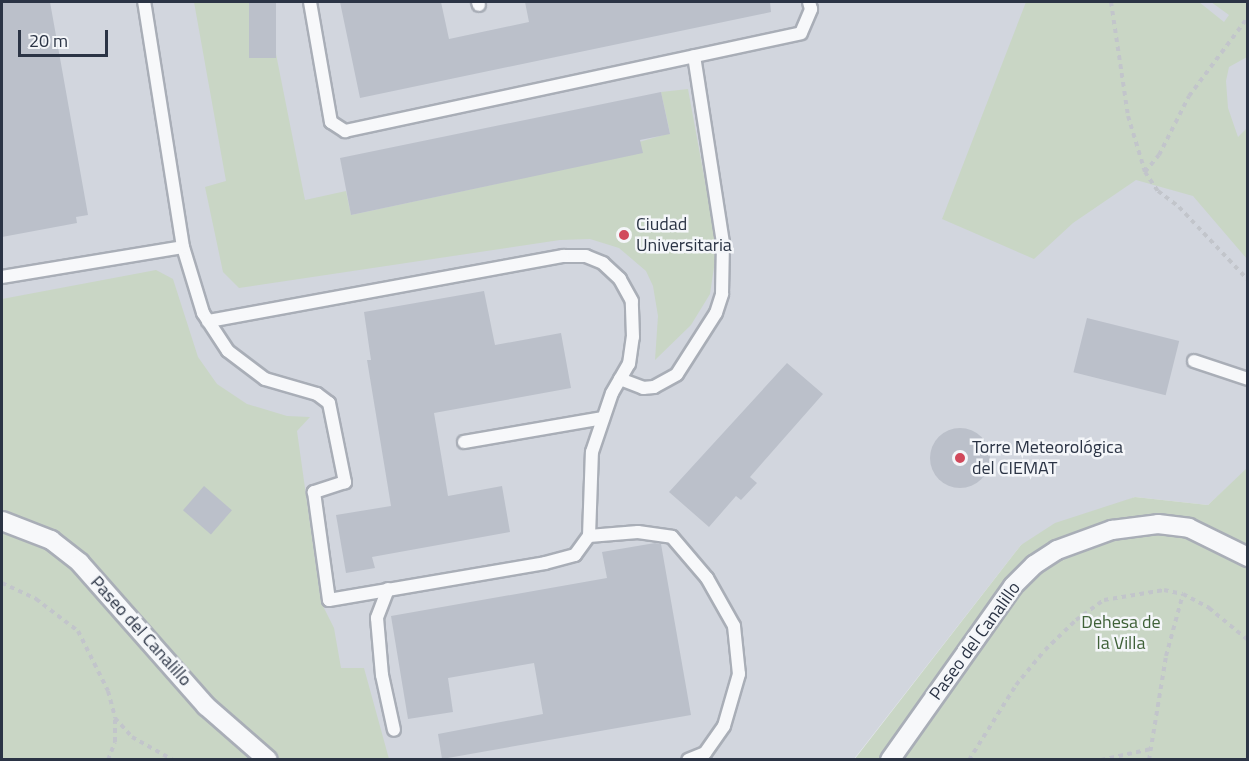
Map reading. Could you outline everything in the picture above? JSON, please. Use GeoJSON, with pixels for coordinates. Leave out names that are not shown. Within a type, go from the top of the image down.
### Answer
{"type":"FeatureCollection","features":[{"type":"Feature","properties":{"kind":"street","name":"Paseo del Canalillo"},"geometry":{"type":"LineString","coordinates":[[2,521],[51,540],[80,563],[206,706],[268,759]]}},
{"type":"Feature","properties":{"kind":"street","name":"Paseo del Canalillo"},"geometry":{"type":"LineString","coordinates":[[890,759],[1013,586],[1034,565],[1057,550],[1112,530],[1158,524],[1189,528],[1248,557]]}},
{"type":"Feature","properties":{"kind":"lane"},"geometry":{"type":"LineString","coordinates":[[144,2],[183,247],[208,321],[228,351],[265,379],[317,394],[328,404],[345,482],[314,492],[329,600],[545,563],[574,555],[589,536],[590,471],[603,418],[632,352],[632,301],[620,279],[603,263],[586,256],[563,256],[208,321]]}},
{"type":"Feature","properties":{"kind":"lane"},"geometry":{"type":"LineString","coordinates":[[310,2],[332,122],[345,131],[801,33],[811,9],[809,2]]}},
{"type":"Feature","properties":{"kind":"lane"},"geometry":{"type":"LineString","coordinates":[[620,379],[643,388],[654,387],[677,374],[716,314],[722,294],[723,243],[694,56]]}},
{"type":"Feature","properties":{"kind":"lane"},"geometry":{"type":"LineString","coordinates":[[2,278],[183,247]]}},
{"type":"Feature","properties":{"kind":"lane"},"geometry":{"type":"LineString","coordinates":[[1194,361],[1248,379]]}},
{"type":"Feature","properties":{"kind":"lane"},"geometry":{"type":"LineString","coordinates":[[464,442],[603,418]]}},
{"type":"Feature","properties":{"kind":"lane"},"geometry":{"type":"LineString","coordinates":[[589,536],[638,532],[672,537],[707,578],[734,626],[739,674],[724,726],[705,753],[688,759]]}},
{"type":"Feature","properties":{"kind":"lane"},"geometry":{"type":"LineString","coordinates":[[388,589],[377,618],[382,675],[394,730]]}},
{"type":"Feature","properties":{"kind":"path"},"geometry":{"type":"LineString","coordinates":[[1111,2],[1128,116],[1145,172],[1158,191],[1179,207],[1248,280]]}},
{"type":"Feature","properties":{"kind":"path"},"geometry":{"type":"LineString","coordinates":[[1145,172],[1159,155],[1189,96],[1248,17]]}},
{"type":"Feature","properties":{"kind":"path"},"geometry":{"type":"LineString","coordinates":[[2,583],[36,599],[78,632],[108,691],[115,718],[115,742],[108,759]]}},
{"type":"Feature","properties":{"kind":"path"},"geometry":{"type":"LineString","coordinates":[[969,759],[1016,685],[1076,620],[1104,600],[1164,590],[1183,594],[1209,608],[1248,640]]}},
{"type":"Feature","properties":{"kind":"path"},"geometry":{"type":"LineString","coordinates":[[1149,759],[1166,656],[1183,594]]}},
{"type":"Feature","properties":{"kind":"path"},"geometry":{"type":"LineString","coordinates":[[115,718],[132,737],[173,759]]}},
{"type":"Feature","properties":{"kind":"path"},"geometry":{"type":"LineString","coordinates":[[1101,759],[1150,749]]}},
{"type":"Feature","properties":{"kind":"shaded area","name":"Ciudad Universitaria"},"geometry":{"type":"Polygon","coordinates":[[[2,2],[1247,2],[1247,469],[1208,505],[1135,497],[1021,545],[854,759],[333,759],[2,489],[2,2]]]}},
{"type":"Feature","properties":{"kind":"green space"},"geometry":{"type":"Polygon","coordinates":[[[194,2],[249,2],[260,56],[276,54],[305,200],[346,191],[351,215],[496,184],[670,133],[661,92],[688,89],[717,247],[710,294],[691,325],[655,360],[658,316],[653,286],[646,271],[619,248],[590,239],[560,240],[239,288],[223,272],[205,187],[226,181],[194,2]]]}},
{"type":"Feature","properties":{"kind":"green space"},"geometry":{"type":"Polygon","coordinates":[[[1026,2],[1199,2],[1224,22],[1229,15],[1211,2],[1247,2],[1247,57],[1229,67],[1226,81],[1228,108],[1238,137],[1247,128],[1247,259],[1193,196],[1136,180],[1073,223],[1034,259],[942,219],[1026,2]]]}},
{"type":"Feature","properties":{"kind":"green space"},"geometry":{"type":"Polygon","coordinates":[[[156,270],[173,279],[198,357],[217,384],[247,404],[287,416],[310,417],[297,431],[321,602],[334,628],[341,668],[364,668],[389,759],[2,760],[2,299],[156,270]]]}},
{"type":"Feature","properties":{"kind":"green space","name":"Dehesa de la Villa"},"geometry":{"type":"Polygon","coordinates":[[[1247,468],[1247,759],[854,760],[1021,545],[1055,523],[1135,497],[1208,505],[1247,468]]]}},
{"type":"Feature","properties":{"kind":"building"},"geometry":{"type":"Polygon","coordinates":[[[2,2],[50,2],[88,215],[76,217],[77,223],[2,237],[2,2]]]}},
{"type":"Feature","properties":{"kind":"building"},"geometry":{"type":"Polygon","coordinates":[[[249,2],[276,2],[276,58],[249,58],[249,2]]]}},
{"type":"Feature","properties":{"kind":"building"},"geometry":{"type":"Polygon","coordinates":[[[340,2],[441,2],[449,39],[529,22],[525,2],[770,2],[771,12],[360,98],[340,2]]]}},
{"type":"Feature","properties":{"kind":"building"},"geometry":{"type":"Polygon","coordinates":[[[661,92],[670,134],[640,140],[643,153],[351,215],[340,158],[661,92]]]}},
{"type":"Feature","properties":{"kind":"building"},"geometry":{"type":"Polygon","coordinates":[[[484,291],[495,345],[561,333],[571,388],[434,413],[448,496],[502,486],[510,532],[372,557],[375,568],[346,573],[336,515],[391,506],[367,360],[371,360],[364,312],[484,291]]]}},
{"type":"Feature","properties":{"kind":"building"},"geometry":{"type":"Polygon","coordinates":[[[1087,318],[1179,341],[1166,395],[1073,372],[1087,318]]]}},
{"type":"Feature","properties":{"kind":"building"},"geometry":{"type":"Polygon","coordinates":[[[787,363],[823,394],[750,477],[757,483],[741,500],[736,496],[709,527],[669,492],[787,363]]]}},
{"type":"Feature","properties":{"kind":"building","name":"Torre Meteorológica del CIEMAT"},"geometry":{"type":"Polygon","coordinates":[[[960,428],[981,437],[990,458],[981,479],[960,488],[939,479],[930,458],[939,437],[960,428]]]}},
{"type":"Feature","properties":{"kind":"building"},"geometry":{"type":"Polygon","coordinates":[[[204,486],[232,510],[211,534],[183,510],[204,486]]]}},
{"type":"Feature","properties":{"kind":"building"},"geometry":{"type":"Polygon","coordinates":[[[661,544],[691,715],[442,759],[438,734],[543,714],[534,663],[448,678],[453,712],[408,719],[391,616],[607,578],[602,552],[661,544]]]}},
{"type":"Feature","properties":{"kind":"place","name":"Ciudad Universitaria"},"geometry":{"type":"Point","coordinates":[624,235]}},
{"type":"Feature","properties":{"kind":"place","name":"Torre Meteorológica del CIEMAT"},"geometry":{"type":"Point","coordinates":[960,458]}}]}
